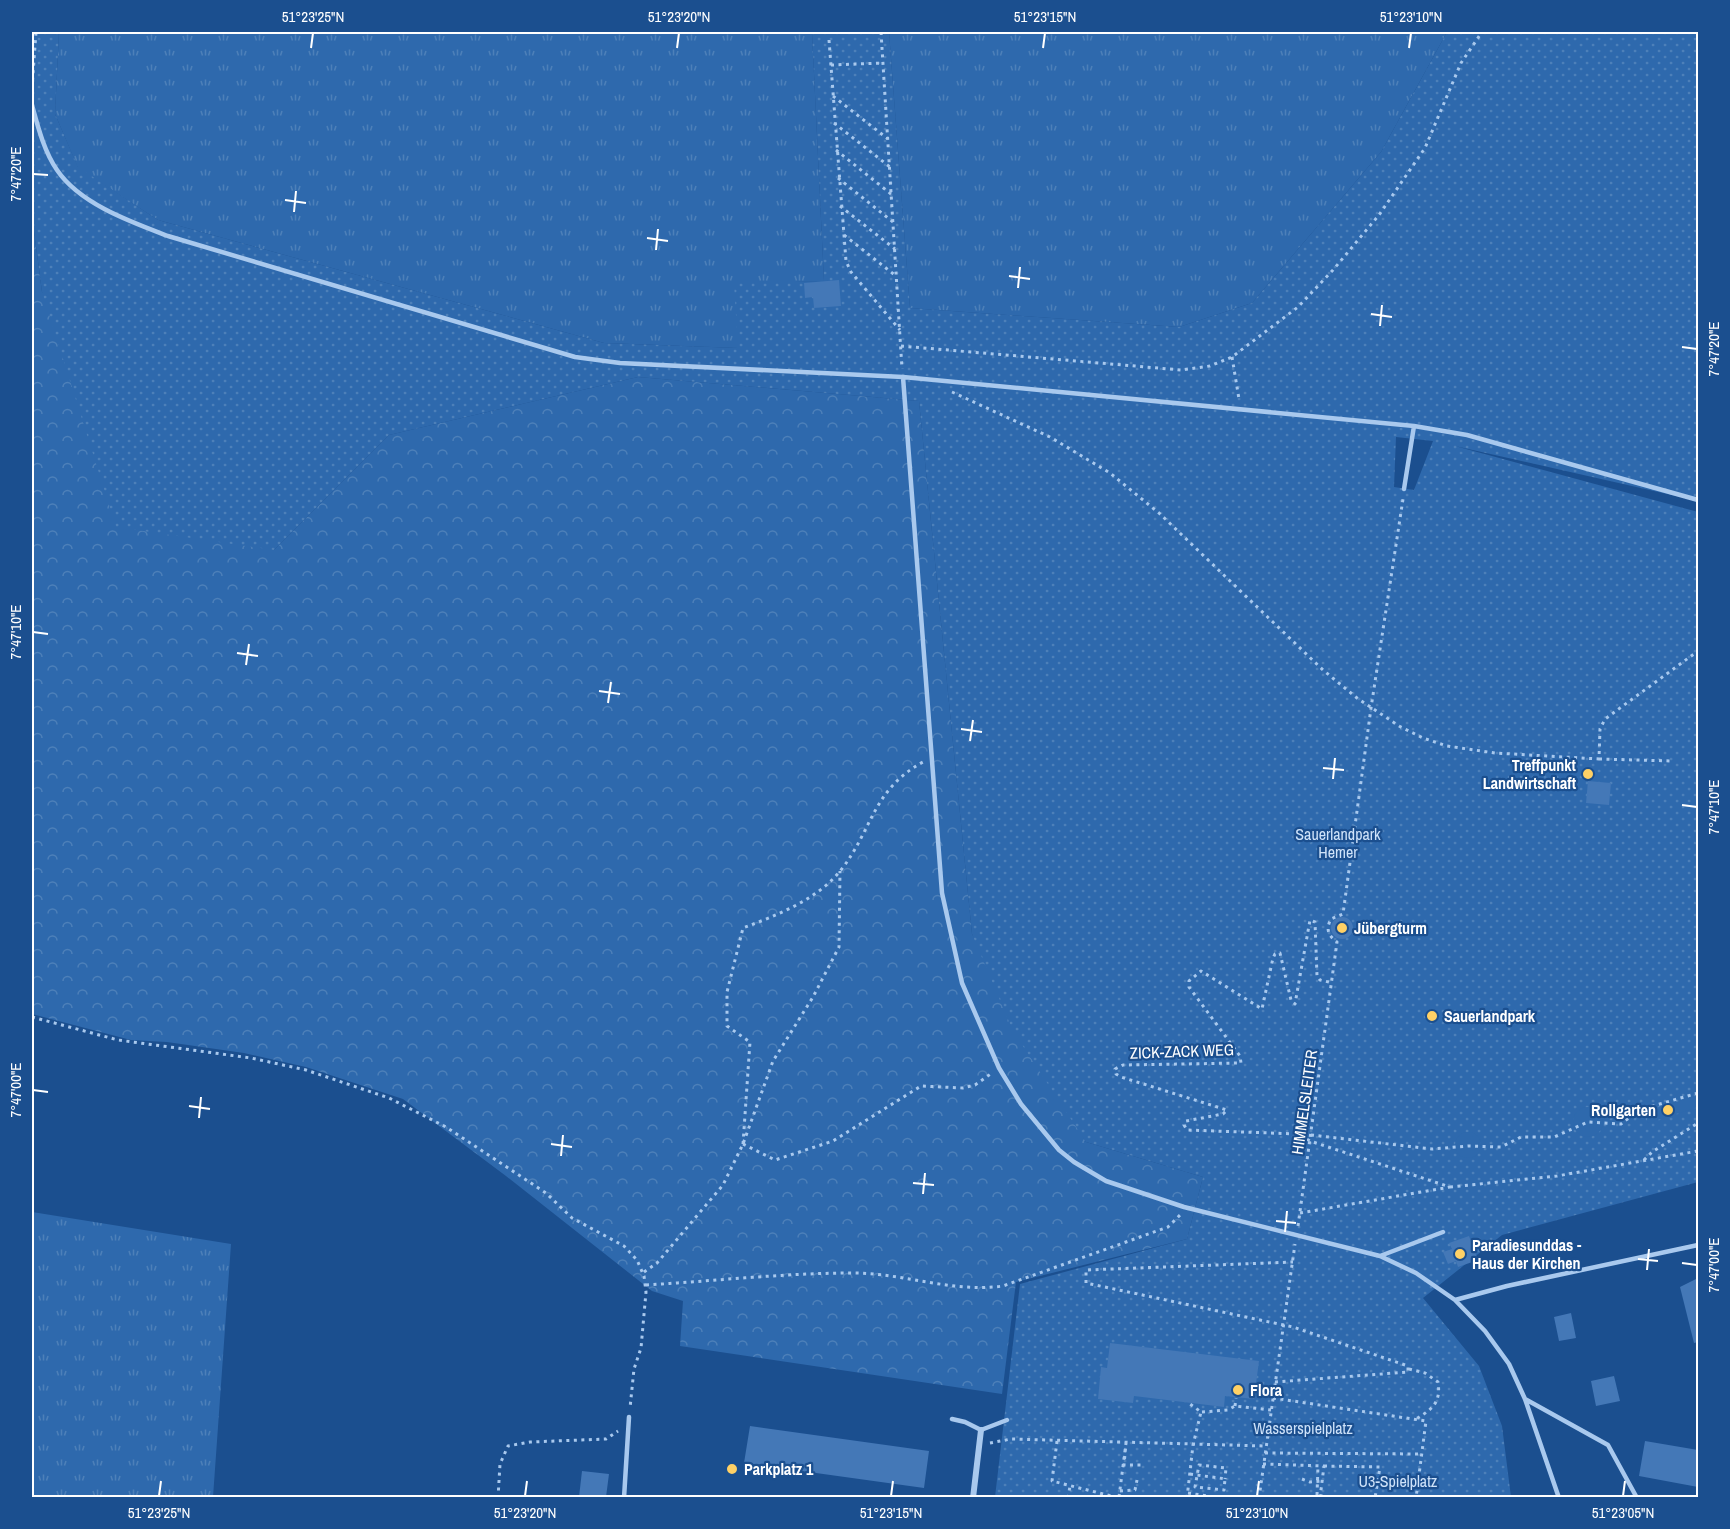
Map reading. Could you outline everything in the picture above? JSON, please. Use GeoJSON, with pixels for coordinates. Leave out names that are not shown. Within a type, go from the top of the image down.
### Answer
{"type":"FeatureCollection","features":[{"type":"Feature","properties":{"kind":"street"},"geometry":{"type":"LineString","coordinates":[[973,1497],[981,1430]]}},
{"type":"Feature","properties":{"kind":"lane"},"geometry":{"type":"LineString","coordinates":[[32,105],[51,158],[70,184],[117,214],[168,236],[575,357],[620,363],[903,377],[1414,426],[1467,435],[1698,500]]}},
{"type":"Feature","properties":{"kind":"lane"},"geometry":{"type":"LineString","coordinates":[[903,377],[937,858],[947,925],[962,983],[999,1068],[1042,1130],[1074,1162],[1106,1181],[1184,1207],[1380,1256],[1434,1285],[1455,1300],[1500,1350],[1525,1399],[1559,1497]]}},
{"type":"Feature","properties":{"kind":"lane"},"geometry":{"type":"LineString","coordinates":[[1404,489],[1414,426]]}},
{"type":"Feature","properties":{"kind":"lane"},"geometry":{"type":"LineString","coordinates":[[1380,1256],[1443,1232]]}},
{"type":"Feature","properties":{"kind":"lane"},"geometry":{"type":"LineString","coordinates":[[1455,1300],[1507,1286],[1698,1245]]}},
{"type":"Feature","properties":{"kind":"lane"},"geometry":{"type":"LineString","coordinates":[[1525,1399],[1608,1445],[1637,1497]]}},
{"type":"Feature","properties":{"kind":"lane"},"geometry":{"type":"LineString","coordinates":[[624,1497],[629,1417]]}},
{"type":"Feature","properties":{"kind":"lane"},"geometry":{"type":"LineString","coordinates":[[952,1419],[965,1422],[981,1430],[1007,1420]]}},
{"type":"Feature","properties":{"kind":"path"},"geometry":{"type":"LineString","coordinates":[[32,88],[36,32]]}},
{"type":"Feature","properties":{"kind":"path"},"geometry":{"type":"LineString","coordinates":[[881,32],[903,377]]}},
{"type":"Feature","properties":{"kind":"path"},"geometry":{"type":"LineString","coordinates":[[901,346],[1180,369],[1210,366],[1232,357],[1298,306],[1379,215],[1425,148],[1461,63],[1482,32]]}},
{"type":"Feature","properties":{"kind":"path"},"geometry":{"type":"LineString","coordinates":[[829,39],[842,234],[846,261],[851,272],[900,330]]}},
{"type":"Feature","properties":{"kind":"path"},"geometry":{"type":"LineString","coordinates":[[831,65],[883,63]]}},
{"type":"Feature","properties":{"kind":"path"},"geometry":{"type":"LineString","coordinates":[[832,95],[888,139]]}},
{"type":"Feature","properties":{"kind":"path"},"geometry":{"type":"LineString","coordinates":[[834,123],[890,167]]}},
{"type":"Feature","properties":{"kind":"path"},"geometry":{"type":"LineString","coordinates":[[836,150],[891,194]]}},
{"type":"Feature","properties":{"kind":"path"},"geometry":{"type":"LineString","coordinates":[[838,178],[893,222]]}},
{"type":"Feature","properties":{"kind":"path"},"geometry":{"type":"LineString","coordinates":[[840,206],[895,249]]}},
{"type":"Feature","properties":{"kind":"path"},"geometry":{"type":"LineString","coordinates":[[842,234],[897,276]]}},
{"type":"Feature","properties":{"kind":"path"},"geometry":{"type":"LineString","coordinates":[[1232,357],[1240,394],[1238,410]]}},
{"type":"Feature","properties":{"kind":"path"},"geometry":{"type":"LineString","coordinates":[[948,390],[1050,437],[1119,479],[1159,513],[1300,650],[1371,708],[1423,738],[1447,746],[1495,753],[1674,761]]}},
{"type":"Feature","properties":{"kind":"path"},"geometry":{"type":"LineString","coordinates":[[1371,708],[1404,489]]}},
{"type":"Feature","properties":{"kind":"path"},"geometry":{"type":"LineString","coordinates":[[1599,759],[1600,729],[1605,719],[1698,651]]}},
{"type":"Feature","properties":{"kind":"path","name":"HIMMELSLEITER"},"geometry":{"type":"LineString","coordinates":[[1301,1205],[1339,940],[1329,934],[1328,927],[1331,920],[1343,914],[1371,708]]}},
{"type":"Feature","properties":{"kind":"path"},"geometry":{"type":"LineString","coordinates":[[743,1144],[750,1042],[727,1026],[727,992],[743,928],[796,908],[840,871],[889,787],[910,769],[930,759]]}},
{"type":"Feature","properties":{"kind":"path"},"geometry":{"type":"LineString","coordinates":[[643,1273],[657,1263],[723,1185],[743,1144],[773,1061],[813,997],[839,947],[840,871]]}},
{"type":"Feature","properties":{"kind":"path","name":"ZICK-ZACK WEG"},"geometry":{"type":"LineString","coordinates":[[1333,983],[1320,980],[1317,976],[1316,922],[1310,920],[1295,1004],[1291,1000],[1280,954],[1275,954],[1262,1009],[1201,971],[1189,981],[1189,987],[1240,1056],[1241,1063],[1123,1065],[1115,1069],[1116,1074],[1227,1110],[1223,1114],[1186,1121],[1184,1125],[1187,1130],[1298,1134],[1310,1141],[1450,1187]]}},
{"type":"Feature","properties":{"kind":"path"},"geometry":{"type":"LineString","coordinates":[[32,1017],[118,1040],[282,1064],[389,1098],[446,1127],[546,1193],[572,1218],[619,1243],[634,1256],[643,1273],[646,1285],[641,1348],[634,1369],[629,1417],[623,1428],[606,1439],[530,1442],[508,1446],[500,1464],[498,1497]]}},
{"type":"Feature","properties":{"kind":"path"},"geometry":{"type":"LineString","coordinates":[[743,1144],[775,1160],[834,1141],[921,1086],[963,1088],[975,1085],[999,1068]]}},
{"type":"Feature","properties":{"kind":"path"},"geometry":{"type":"LineString","coordinates":[[1311,1135],[1432,1149],[1468,1146],[1501,1147],[1521,1137],[1554,1137],[1588,1122],[1621,1124],[1639,1110],[1698,1093]]}},
{"type":"Feature","properties":{"kind":"path"},"geometry":{"type":"LineString","coordinates":[[1643,1161],[1652,1152],[1698,1123]]}},
{"type":"Feature","properties":{"kind":"path"},"geometry":{"type":"LineString","coordinates":[[1300,1214],[1450,1187],[1557,1176],[1698,1151]]}},
{"type":"Feature","properties":{"kind":"path"},"geometry":{"type":"LineString","coordinates":[[646,1285],[852,1273],[973,1289],[1003,1286],[1173,1225],[1180,1218],[1184,1207]]}},
{"type":"Feature","properties":{"kind":"path"},"geometry":{"type":"LineString","coordinates":[[1293,1262],[1086,1270],[1086,1283],[1284,1325],[1425,1373],[1438,1382],[1437,1403],[1415,1420]]}},
{"type":"Feature","properties":{"kind":"path"},"geometry":{"type":"LineString","coordinates":[[1259,1497],[1290,1279]]}},
{"type":"Feature","properties":{"kind":"path"},"geometry":{"type":"LineString","coordinates":[[1275,1382],[1407,1372],[1408,1369]]}},
{"type":"Feature","properties":{"kind":"path"},"geometry":{"type":"LineString","coordinates":[[1235,1406],[1236,1398]]}},
{"type":"Feature","properties":{"kind":"path"},"geometry":{"type":"LineString","coordinates":[[1273,1398],[1426,1421],[1416,1497]]}},
{"type":"Feature","properties":{"kind":"path"},"geometry":{"type":"LineString","coordinates":[[1191,1404],[1201,1412],[1193,1444],[1187,1495],[1221,1497]]}},
{"type":"Feature","properties":{"kind":"path"},"geometry":{"type":"LineString","coordinates":[[1202,1412],[1228,1410],[1235,1406],[1272,1410]]}},
{"type":"Feature","properties":{"kind":"path"},"geometry":{"type":"LineString","coordinates":[[980,1444],[1011,1439],[1266,1446]]}},
{"type":"Feature","properties":{"kind":"path"},"geometry":{"type":"LineString","coordinates":[[1057,1441],[1052,1481],[1119,1497],[1126,1443]]}},
{"type":"Feature","properties":{"kind":"path"},"geometry":{"type":"LineString","coordinates":[[1265,1453],[1422,1454]]}},
{"type":"Feature","properties":{"kind":"path"},"geometry":{"type":"LineString","coordinates":[[1263,1464],[1380,1467],[1375,1497]]}},
{"type":"Feature","properties":{"kind":"path"},"geometry":{"type":"LineString","coordinates":[[1124,1465],[1140,1465]]}},
{"type":"Feature","properties":{"kind":"path"},"geometry":{"type":"LineString","coordinates":[[1199,1465],[1226,1468],[1224,1490],[1196,1487],[1197,1475],[1199,1465]]}},
{"type":"Feature","properties":{"kind":"path"},"geometry":{"type":"LineString","coordinates":[[1317,1496],[1318,1466]]}},
{"type":"Feature","properties":{"kind":"path"},"geometry":{"type":"LineString","coordinates":[[1317,1496],[1324,1466]]}},
{"type":"Feature","properties":{"kind":"path"},"geometry":{"type":"LineString","coordinates":[[1190,1474],[1225,1479]]}},
{"type":"Feature","properties":{"kind":"path"},"geometry":{"type":"LineString","coordinates":[[1302,1479],[1310,1482],[1322,1481]]}},
{"type":"Feature","properties":{"kind":"path"},"geometry":{"type":"LineString","coordinates":[[1120,1491],[1135,1490],[1137,1480]]}},
{"type":"Feature","properties":{"kind":"path"},"geometry":{"type":"LineString","coordinates":[[1068,1497],[1070,1486]]}},
{"type":"Feature","properties":{"kind":"path"},"geometry":{"type":"LineString","coordinates":[[1208,1488],[1208,1495]]}},
{"type":"Feature","properties":{"kind":"path"},"geometry":{"type":"LineString","coordinates":[[1317,1496],[1332,1497]]}},
{"type":"Feature","properties":{"kind":"green space","name":"Sauerlandpark Hemer"},"geometry":{"type":"Polygon","coordinates":[[[32,32],[59,32],[55,114],[78,167],[158,220],[604,343],[738,348],[734,283],[824,281],[812,32],[889,32],[910,308],[1179,327],[1252,303],[1381,152],[1447,32],[1698,32],[1698,501],[1455,446],[1698,512],[1698,1182],[1502,1235],[1423,1298],[1479,1366],[1502,1426],[1511,1497],[995,1497],[1020,1284],[1187,1239],[1203,1177],[1086,1142],[1013,1031],[972,934],[919,401],[638,377],[389,435],[274,550],[116,527],[42,292],[32,216],[32,32]],[[1396,437],[1394,487],[1414,490],[1433,441],[1396,437]]]}},
{"type":"Feature","properties":{"kind":"green space"},"geometry":{"type":"Polygon","coordinates":[[[59,32],[812,32],[824,281],[795,282],[738,348],[604,343],[158,220],[78,168],[55,114],[59,32]]]}},
{"type":"Feature","properties":{"kind":"green space"},"geometry":{"type":"Polygon","coordinates":[[[889,32],[1447,32],[1381,152],[1252,303],[1179,327],[910,308],[889,32]]]}},
{"type":"Feature","properties":{"kind":"green space"},"geometry":{"type":"Polygon","coordinates":[[[32,216],[42,292],[274,550],[389,435],[638,377],[919,401],[972,934],[1086,1142],[1203,1177],[1187,1239],[1016,1282],[1002,1394],[680,1346],[683,1301],[652,1291],[506,1176],[403,1099],[306,1067],[244,1053],[167,1042],[131,1040],[32,1014],[32,216]]]}},
{"type":"Feature","properties":{"kind":"green space","name":"Rollgarten"},"geometry":{"type":"Polygon","coordinates":[[[1698,1096],[1698,1107],[1648,1123],[1645,1111],[1698,1096]]]}},
{"type":"Feature","properties":{"kind":"green space"},"geometry":{"type":"Polygon","coordinates":[[[1588,1107],[1599,1111],[1603,1122],[1599,1133],[1588,1137],[1577,1133],[1573,1122],[1577,1111],[1588,1107]]]}},
{"type":"Feature","properties":{"kind":"green space"},"geometry":{"type":"Polygon","coordinates":[[[1468,1132],[1477,1136],[1481,1145],[1477,1154],[1468,1158],[1459,1154],[1455,1145],[1459,1136],[1468,1132]]]}},
{"type":"Feature","properties":{"kind":"green space"},"geometry":{"type":"Polygon","coordinates":[[[32,1212],[231,1244],[213,1497],[32,1497],[32,1212]]]}},
{"type":"Feature","properties":{"kind":"building"},"geometry":{"type":"Polygon","coordinates":[[[839,280],[841,306],[814,308],[813,297],[805,298],[804,283],[839,280]]]}},
{"type":"Feature","properties":{"kind":"building"},"geometry":{"type":"Polygon","coordinates":[[[1588,781],[1611,783],[1609,805],[1586,803],[1588,781]]]}},
{"type":"Feature","properties":{"kind":"building","name":"Jübergturm"},"geometry":{"type":"Polygon","coordinates":[[[1342,917],[1350,920],[1353,928],[1350,936],[1342,939],[1334,936],[1331,928],[1334,920],[1342,917]]]}},
{"type":"Feature","properties":{"kind":"building"},"geometry":{"type":"Polygon","coordinates":[[[1469,1236],[1478,1260],[1458,1267],[1456,1261],[1448,1264],[1443,1252],[1452,1249],[1449,1243],[1469,1236]]]}},
{"type":"Feature","properties":{"kind":"building"},"geometry":{"type":"Polygon","coordinates":[[[1698,1278],[1698,1342],[1694,1343],[1680,1287],[1698,1278]]]}},
{"type":"Feature","properties":{"kind":"building"},"geometry":{"type":"Polygon","coordinates":[[[1571,1313],[1576,1338],[1559,1341],[1554,1317],[1571,1313]]]}},
{"type":"Feature","properties":{"kind":"building"},"geometry":{"type":"Polygon","coordinates":[[[1110,1343],[1259,1361],[1254,1399],[1225,1396],[1224,1407],[1134,1396],[1133,1403],[1098,1399],[1101,1367],[1107,1368],[1110,1343]]]}},
{"type":"Feature","properties":{"kind":"building"},"geometry":{"type":"Polygon","coordinates":[[[1614,1376],[1620,1401],[1596,1406],[1591,1381],[1614,1376]]]}},
{"type":"Feature","properties":{"kind":"building"},"geometry":{"type":"Polygon","coordinates":[[[750,1426],[929,1451],[924,1488],[744,1463],[750,1426]]]}},
{"type":"Feature","properties":{"kind":"building"},"geometry":{"type":"Polygon","coordinates":[[[1645,1441],[1698,1450],[1698,1487],[1639,1476],[1645,1441]]]}},
{"type":"Feature","properties":{"kind":"building"},"geometry":{"type":"Polygon","coordinates":[[[582,1471],[609,1474],[606,1497],[579,1497],[582,1471]]]}},
{"type":"Feature","properties":{"kind":"place","name":"Treffpunkt Landwirtschaft"},"geometry":{"type":"Point","coordinates":[1588,774]}},
{"type":"Feature","properties":{"kind":"place","name":"Jübergturm"},"geometry":{"type":"Point","coordinates":[1342,928]}},
{"type":"Feature","properties":{"kind":"place","name":"Sauerlandpark"},"geometry":{"type":"Point","coordinates":[1432,1016]}},
{"type":"Feature","properties":{"kind":"place","name":"Rollgarten"},"geometry":{"type":"Point","coordinates":[1668,1110]}},
{"type":"Feature","properties":{"kind":"place","name":"Paradiesunddas - Haus der Kirchen"},"geometry":{"type":"Point","coordinates":[1460,1254]}},
{"type":"Feature","properties":{"kind":"place","name":"Flora"},"geometry":{"type":"Point","coordinates":[1238,1390]}},
{"type":"Feature","properties":{"kind":"place","name":"Parkplatz 1"},"geometry":{"type":"Point","coordinates":[732,1469]}},
{"type":"Feature","properties":{"kind":"park label","name":"Wasserspielplatz"},"geometry":{"type":"Point","coordinates":[1303,1428]}},
{"type":"Feature","properties":{"kind":"park label","name":"U3-Spielplatz"},"geometry":{"type":"Point","coordinates":[1398,1481]}}]}
